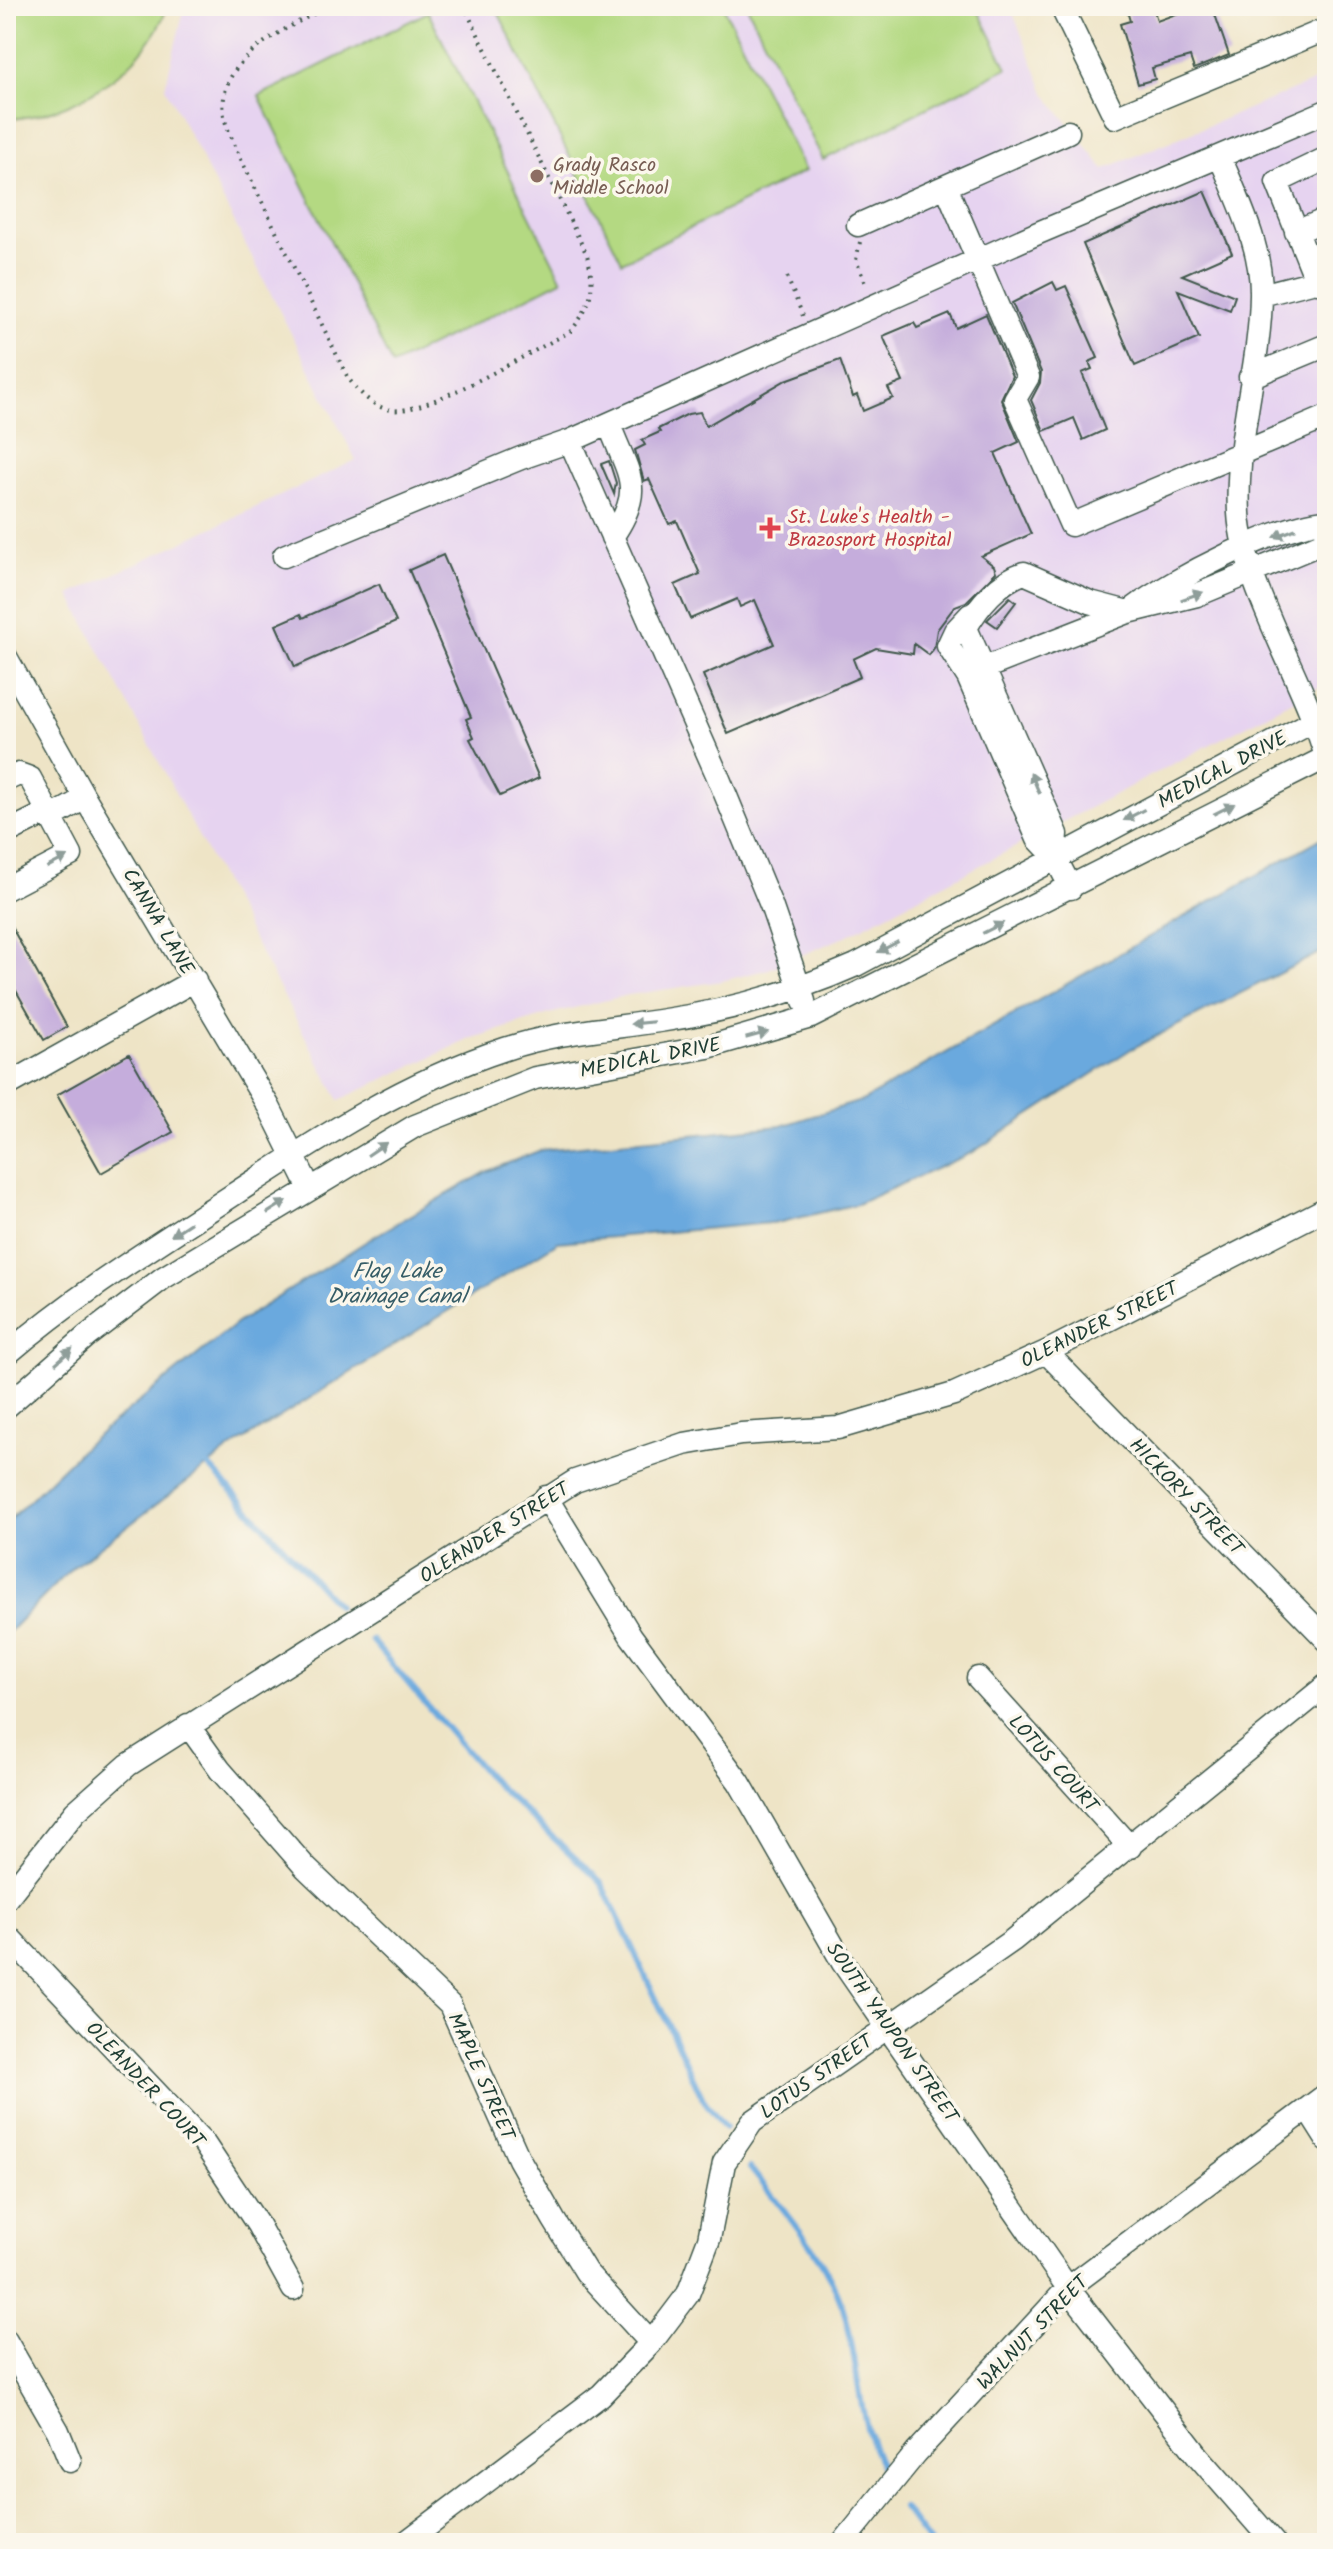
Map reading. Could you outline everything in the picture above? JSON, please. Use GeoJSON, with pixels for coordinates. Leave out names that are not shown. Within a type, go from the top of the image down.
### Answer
{"type":"FeatureCollection","features":[{"type":"Feature","properties":{"kind":"street"},"geometry":{"type":"LineString","coordinates":[[1061,6],[1115,117],[1327,29]]}},
{"type":"Feature","properties":{"kind":"street"},"geometry":{"type":"LineString","coordinates":[[284,556],[521,458],[570,441],[979,262],[1038,233],[1327,111]]}},
{"type":"Feature","properties":{"kind":"street"},"geometry":{"type":"LineString","coordinates":[[861,231],[946,186],[1068,132]]}},
{"type":"Feature","properties":{"kind":"street"},"geometry":{"type":"LineString","coordinates":[[1220,157],[1257,252],[1261,295],[1241,455],[1239,512],[1243,549],[1322,717],[1327,757]]}},
{"type":"Feature","properties":{"kind":"street"},"geometry":{"type":"LineString","coordinates":[[1261,295],[1322,280],[1296,232],[1277,182],[1327,158]]}},
{"type":"Feature","properties":{"kind":"street"},"geometry":{"type":"LineString","coordinates":[[946,186],[1028,377],[1015,399],[1071,525],[1327,417]]}},
{"type":"Feature","properties":{"kind":"street"},"geometry":{"type":"LineString","coordinates":[[1296,232],[1327,219]]}},
{"type":"Feature","properties":{"kind":"street"},"geometry":{"type":"LineString","coordinates":[[1250,377],[1327,345]]}},
{"type":"Feature","properties":{"kind":"street"},"geometry":{"type":"LineString","coordinates":[[609,424],[633,497],[628,514],[612,537]]}},
{"type":"Feature","properties":{"kind":"street"},"geometry":{"type":"LineString","coordinates":[[570,441],[748,850],[811,1017]]}},
{"type":"Feature","properties":{"kind":"street"},"geometry":{"type":"LineString","coordinates":[[1128,612],[1157,591],[1243,549],[1310,524],[1327,521]]}},
{"type":"Feature","properties":{"kind":"street"},"geometry":{"type":"LineString","coordinates":[[978,672],[1128,612],[1163,606],[1254,572],[1322,543],[1327,537]]}},
{"type":"Feature","properties":{"kind":"street"},"geometry":{"type":"LineString","coordinates":[[1071,888],[1055,857],[1038,839],[978,672],[948,646],[955,631],[976,608],[1024,573],[1090,602],[1128,612]]}},
{"type":"Feature","properties":{"kind":"street","name":"CANNA LANE"},"geometry":{"type":"LineString","coordinates":[[6,657],[85,798],[195,980],[309,1187]]}},
{"type":"Feature","properties":{"kind":"street","name":"MEDICAL DRIVE"},"geometry":{"type":"LineString","coordinates":[[6,1355],[103,1280],[293,1155],[397,1094],[451,1069],[506,1049],[573,1031],[659,1021],[800,990],[856,965],[1322,717]]}},
{"type":"Feature","properties":{"kind":"street","name":"MEDICAL DRIVE"},"geometry":{"type":"LineString","coordinates":[[6,1407],[87,1336],[163,1278],[309,1187],[415,1126],[535,1078],[708,1047],[811,1017],[1327,757]]}},
{"type":"Feature","properties":{"kind":"street"},"geometry":{"type":"LineString","coordinates":[[30,778],[63,759]]}},
{"type":"Feature","properties":{"kind":"street"},"geometry":{"type":"LineString","coordinates":[[6,780],[19,774],[30,778],[71,855],[6,889]]}},
{"type":"Feature","properties":{"kind":"street"},"geometry":{"type":"LineString","coordinates":[[6,833],[42,815],[52,817],[85,798]]}},
{"type":"Feature","properties":{"kind":"street"},"geometry":{"type":"LineString","coordinates":[[6,1086],[195,980]]}},
{"type":"Feature","properties":{"kind":"street","name":"OLEANDER STREET"},"geometry":{"type":"LineString","coordinates":[[6,1899],[52,1838],[128,1765],[575,1481],[684,1444],[741,1434],[838,1428],[888,1416],[954,1394],[1046,1352],[1327,1208]]}},
{"type":"Feature","properties":{"kind":"street","name":"HICKORY STREET"},"geometry":{"type":"LineString","coordinates":[[1046,1352],[1327,1640]]}},
{"type":"Feature","properties":{"kind":"street","name":"SOUTH YAUPON STREET"},"geometry":{"type":"LineString","coordinates":[[546,1497],[631,1636],[739,1782],[843,1963],[1068,2288],[1199,2457],[1274,2543]]}},
{"type":"Feature","properties":{"kind":"street","name":"LOTUS COURT"},"geometry":{"type":"LineString","coordinates":[[978,1678],[1130,1847]]}},
{"type":"Feature","properties":{"kind":"street","name":"LOTUS STREET"},"geometry":{"type":"LineString","coordinates":[[405,2543],[601,2395],[651,2343],[688,2294],[709,2239],[724,2163],[752,2122],[1013,1940],[1327,1685]]}},
{"type":"Feature","properties":{"kind":"street","name":"MAPLE STREET"},"geometry":{"type":"LineString","coordinates":[[188,1725],[220,1770],[306,1868],[450,2005],[519,2159],[554,2220],[586,2272],[651,2343]]}},
{"type":"Feature","properties":{"kind":"street","name":"OLEANDER COURT"},"geometry":{"type":"LineString","coordinates":[[6,1934],[203,2142],[258,2225],[293,2289]]}},
{"type":"Feature","properties":{"kind":"street","name":"WALNUT STREET"},"geometry":{"type":"LineString","coordinates":[[846,2542],[916,2453],[1068,2288],[1327,2094]]}},
{"type":"Feature","properties":{"kind":"street"},"geometry":{"type":"LineString","coordinates":[[1308,2110],[1327,2140]]}},
{"type":"Feature","properties":{"kind":"street"},"geometry":{"type":"LineString","coordinates":[[6,2341],[58,2431],[70,2461]]}},
{"type":"Feature","properties":{"kind":"path"},"geometry":{"type":"LineString","coordinates":[[328,6],[249,52],[225,89],[224,117],[237,151],[348,378],[361,394],[378,406],[394,411],[423,407],[570,332],[582,318],[593,293],[587,255],[464,6]]}},
{"type":"Feature","properties":{"kind":"path"},"geometry":{"type":"LineString","coordinates":[[861,231],[856,260],[876,307]]}},
{"type":"Feature","properties":{"kind":"path"},"geometry":{"type":"LineString","coordinates":[[787,277],[811,336]]}},
{"type":"Feature","properties":{"kind":"shaded area","name":"St. Luke's Health - Brazosport Hospital"},"geometry":{"type":"Polygon","coordinates":[[[185,6],[1010,6],[1046,95],[1104,169],[1327,76],[1327,683],[842,938],[769,969],[722,981],[628,995],[549,1014],[470,1039],[339,1100],[70,595],[356,460],[165,87],[185,6]]]}},
{"type":"Feature","properties":{"kind":"green space"},"geometry":{"type":"Polygon","coordinates":[[[6,6],[168,6],[142,50],[103,86],[56,110],[6,119],[6,6]]]}},
{"type":"Feature","properties":{"kind":"green space"},"geometry":{"type":"Polygon","coordinates":[[[495,6],[723,6],[805,171],[622,262],[495,6]]]}},
{"type":"Feature","properties":{"kind":"green space"},"geometry":{"type":"Polygon","coordinates":[[[747,6],[976,6],[1007,68],[823,160],[747,6]]]}},
{"type":"Feature","properties":{"kind":"green space"},"geometry":{"type":"Polygon","coordinates":[[[428,12],[562,280],[392,365],[259,96],[428,12]]]}},
{"type":"Feature","properties":{"kind":"water","name":"Flag Lake Drainage Canal"},"geometry":{"type":"Polygon","coordinates":[[[1327,835],[1327,949],[1131,1049],[973,1152],[857,1204],[781,1222],[558,1242],[237,1444],[72,1568],[6,1635],[6,1523],[88,1443],[237,1323],[375,1236],[488,1171],[541,1150],[781,1126],[864,1100],[1327,835]]]}},
{"type":"Feature","properties":{"kind":"building"},"geometry":{"type":"Polygon","coordinates":[[[1153,6],[1157,21],[1198,6],[1212,6],[1229,55],[1194,69],[1190,57],[1152,68],[1155,79],[1138,84],[1120,24],[1130,21],[1127,11],[1153,6]]]}},
{"type":"Feature","properties":{"kind":"building"},"geometry":{"type":"Polygon","coordinates":[[[1205,191],[1232,253],[1182,275],[1235,296],[1230,310],[1178,290],[1199,338],[1135,366],[1083,244],[1205,191]]]}},
{"type":"Feature","properties":{"kind":"building"},"geometry":{"type":"Polygon","coordinates":[[[1053,282],[1057,290],[1066,286],[1098,358],[1089,362],[1092,369],[1082,373],[1105,430],[1083,440],[1074,418],[1044,431],[1031,400],[1040,383],[1041,372],[1012,303],[1053,282]]]}},
{"type":"Feature","properties":{"kind":"building"},"geometry":{"type":"Polygon","coordinates":[[[950,314],[956,328],[986,314],[1012,376],[1001,399],[1019,442],[995,453],[1031,534],[981,556],[994,566],[996,572],[966,602],[955,606],[937,630],[934,648],[929,655],[914,644],[913,654],[876,648],[853,659],[860,677],[728,734],[703,675],[774,644],[755,600],[740,607],[737,599],[690,619],[675,585],[700,574],[677,521],[669,524],[649,479],[644,481],[635,450],[645,445],[642,440],[660,432],[658,429],[688,414],[700,412],[706,426],[786,380],[840,360],[853,397],[857,395],[863,411],[893,398],[888,388],[903,382],[883,336],[914,323],[917,328],[950,314]]]}},
{"type":"Feature","properties":{"kind":"building"},"geometry":{"type":"Polygon","coordinates":[[[609,461],[616,483],[614,494],[601,464],[609,461]]]}},
{"type":"Feature","properties":{"kind":"building"},"geometry":{"type":"Polygon","coordinates":[[[443,555],[539,778],[500,796],[470,739],[474,737],[466,719],[471,717],[409,570],[443,555]]]}},
{"type":"Feature","properties":{"kind":"building"},"geometry":{"type":"Polygon","coordinates":[[[379,584],[396,622],[295,667],[276,625],[301,614],[303,618],[379,584]]]}},
{"type":"Feature","properties":{"kind":"building"},"geometry":{"type":"Polygon","coordinates":[[[1010,597],[1016,602],[997,627],[987,620],[1010,597]]]}},
{"type":"Feature","properties":{"kind":"building"},"geometry":{"type":"Polygon","coordinates":[[[6,917],[67,1027],[44,1040],[6,973],[6,917]]]}},
{"type":"Feature","properties":{"kind":"building"},"geometry":{"type":"Polygon","coordinates":[[[129,1054],[173,1132],[101,1173],[57,1095],[129,1054]]]}},
{"type":"Feature","properties":{"kind":"waterway"},"geometry":{"type":"LineString","coordinates":[[205,1462],[338,1606]]}},
{"type":"Feature","properties":{"kind":"waterway"},"geometry":{"type":"LineString","coordinates":[[371,1640],[490,1779],[602,1883],[703,2099],[725,2128]]}},
{"type":"Feature","properties":{"kind":"waterway"},"geometry":{"type":"LineString","coordinates":[[750,2168],[806,2239],[839,2297],[846,2318],[868,2432],[882,2468]]}},
{"type":"Feature","properties":{"kind":"waterway"},"geometry":{"type":"LineString","coordinates":[[903,2508],[930,2543]]}},
{"type":"Feature","properties":{"kind":"place","name":"Grady Rasco Middle School"},"geometry":{"type":"Point","coordinates":[537,176]}},
{"type":"Feature","properties":{"kind":"place","name":"St. Luke's Health - Brazosport Hospital"},"geometry":{"type":"Point","coordinates":[770,528]}}]}
